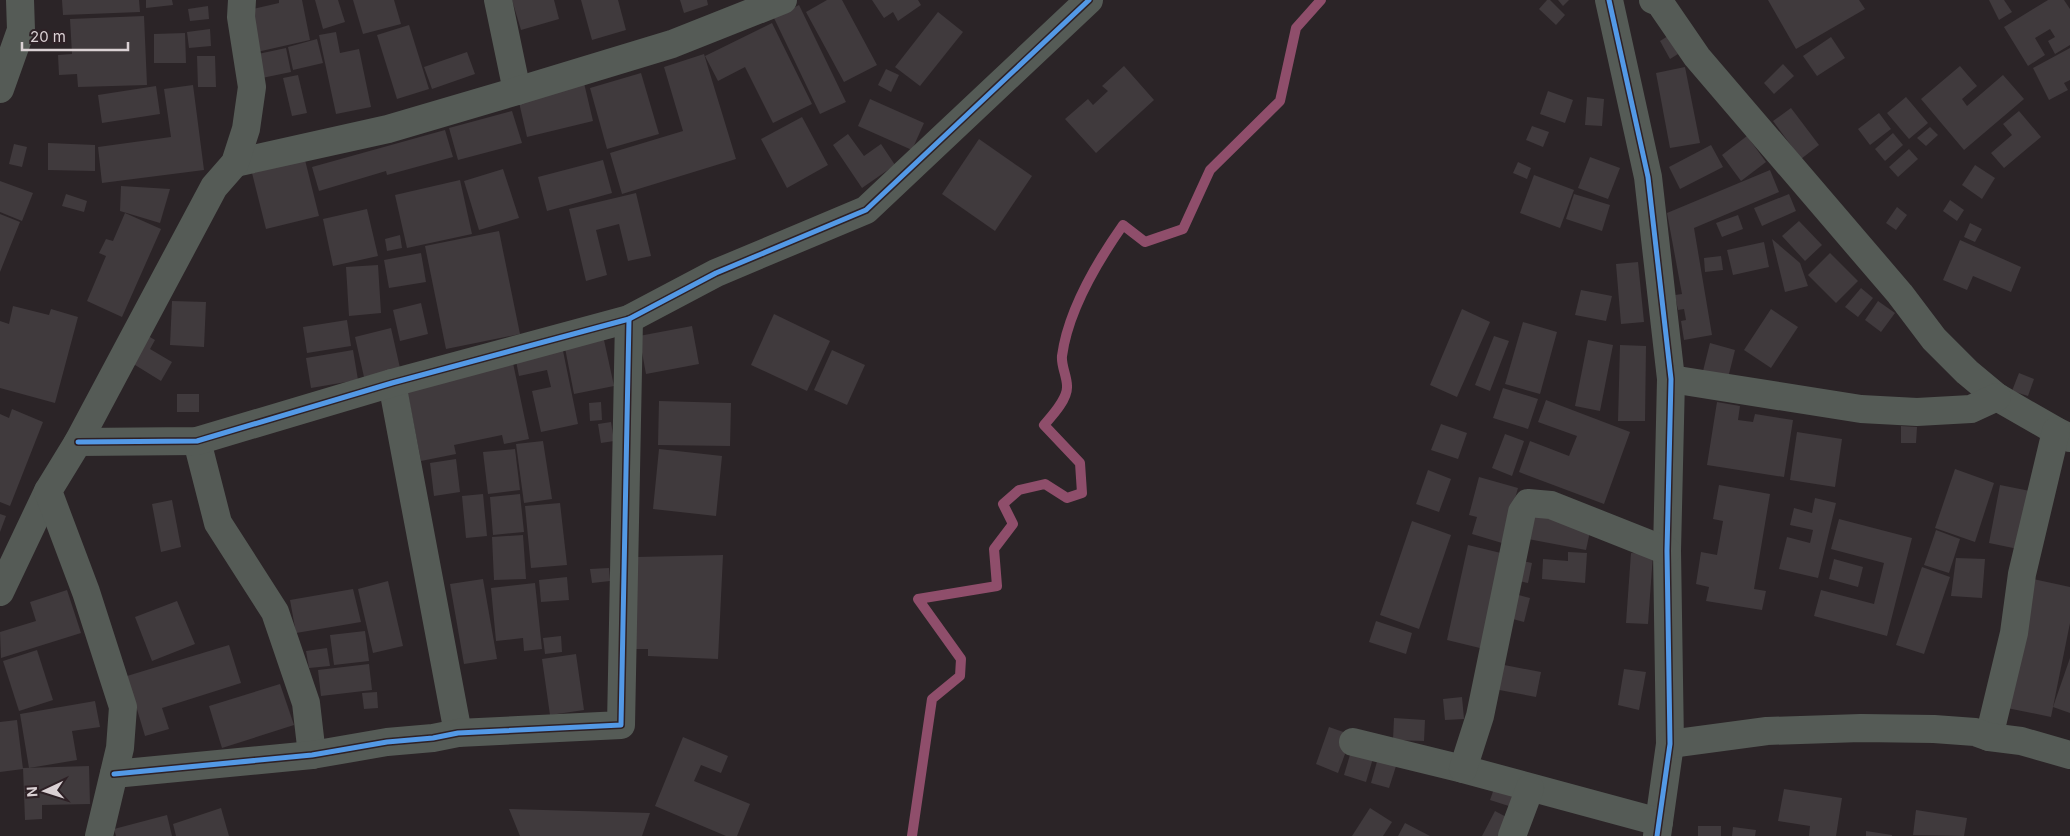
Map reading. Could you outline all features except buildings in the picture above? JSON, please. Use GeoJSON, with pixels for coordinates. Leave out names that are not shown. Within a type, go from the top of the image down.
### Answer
{"type":"FeatureCollection","features":[{"type":"Feature","properties":{"kind":"street"},"geometry":{"type":"LineString","coordinates":[[0,89],[22,30],[20,0]]}},
{"type":"Feature","properties":{"kind":"street"},"geometry":{"type":"LineString","coordinates":[[0,592],[48,491],[78,442],[214,187],[235,163],[246,129],[252,87],[242,17],[242,0]]}},
{"type":"Feature","properties":{"kind":"street"},"geometry":{"type":"LineString","coordinates":[[498,0],[517,91]]}},
{"type":"Feature","properties":{"kind":"street"},"geometry":{"type":"LineString","coordinates":[[235,163],[388,129],[517,91],[672,44],[783,0]]}},
{"type":"Feature","properties":{"kind":"street"},"geometry":{"type":"LineString","coordinates":[[78,442],[197,441],[392,383],[629,319],[635,314],[716,273],[866,210],[1089,0]]}},
{"type":"Feature","properties":{"kind":"street"},"geometry":{"type":"LineString","coordinates":[[1353,742],[1463,769],[1530,788],[1658,829],[1670,744],[1667,551],[1671,379],[1648,177],[1609,0]]}},
{"type":"Feature","properties":{"kind":"street"},"geometry":{"type":"LineString","coordinates":[[1660,1],[1697,57],[1900,294],[1934,339],[1967,372],[1997,397],[2063,434],[2022,574],[2014,633],[1989,737]]}},
{"type":"Feature","properties":{"kind":"street"},"geometry":{"type":"LineString","coordinates":[[114,774],[312,756],[387,742],[433,738],[458,733],[621,725],[629,319]]}},
{"type":"Feature","properties":{"kind":"street"},"geometry":{"type":"LineString","coordinates":[[1671,379],[1861,409],[1917,412],[1971,409],[1997,397]]}},
{"type":"Feature","properties":{"kind":"street"},"geometry":{"type":"LineString","coordinates":[[392,383],[458,733]]}},
{"type":"Feature","properties":{"kind":"street"},"geometry":{"type":"LineString","coordinates":[[197,441],[218,523],[275,612],[306,703],[312,756]]}},
{"type":"Feature","properties":{"kind":"street"},"geometry":{"type":"LineString","coordinates":[[48,491],[86,592],[123,707],[120,748],[99,836]]}},
{"type":"Feature","properties":{"kind":"street"},"geometry":{"type":"LineString","coordinates":[[1463,769],[1480,716],[1522,512],[1528,503],[1551,505],[1667,551]]}},
{"type":"Feature","properties":{"kind":"street"},"geometry":{"type":"LineString","coordinates":[[1670,744],[1767,731],[1861,728],[1934,729],[1975,732],[1989,737],[2021,741],[2070,755]]}},
{"type":"Feature","properties":{"kind":"street"},"geometry":{"type":"LineString","coordinates":[[1512,836],[1530,788]]}},
{"type":"Feature","properties":{"kind":"waterway"},"geometry":{"type":"LineString","coordinates":[[912,836],[932,699],[960,676],[961,659],[918,599],[997,586],[994,549],[1013,524],[1003,504],[1019,490],[1045,484],[1067,498],[1082,493],[1080,463],[1044,425],[1059,407],[1067,391],[1062,356],[1070,322],[1085,288],[1103,255],[1123,225],[1145,242],[1183,229],[1210,170],[1280,101],[1296,28],[1321,0]]}},
{"type":"Feature","properties":{"kind":"cycle path"},"geometry":{"type":"LineString","coordinates":[[78,442],[197,441],[392,383],[629,319],[716,273],[866,210],[1089,0]]}},
{"type":"Feature","properties":{"kind":"cycle path"},"geometry":{"type":"LineString","coordinates":[[1609,0],[1648,177],[1671,379],[1667,551],[1670,744],[1657,836]]}},
{"type":"Feature","properties":{"kind":"cycle path"},"geometry":{"type":"LineString","coordinates":[[114,774],[312,755],[387,742],[433,738],[458,733],[621,725],[629,319]]}}]}
